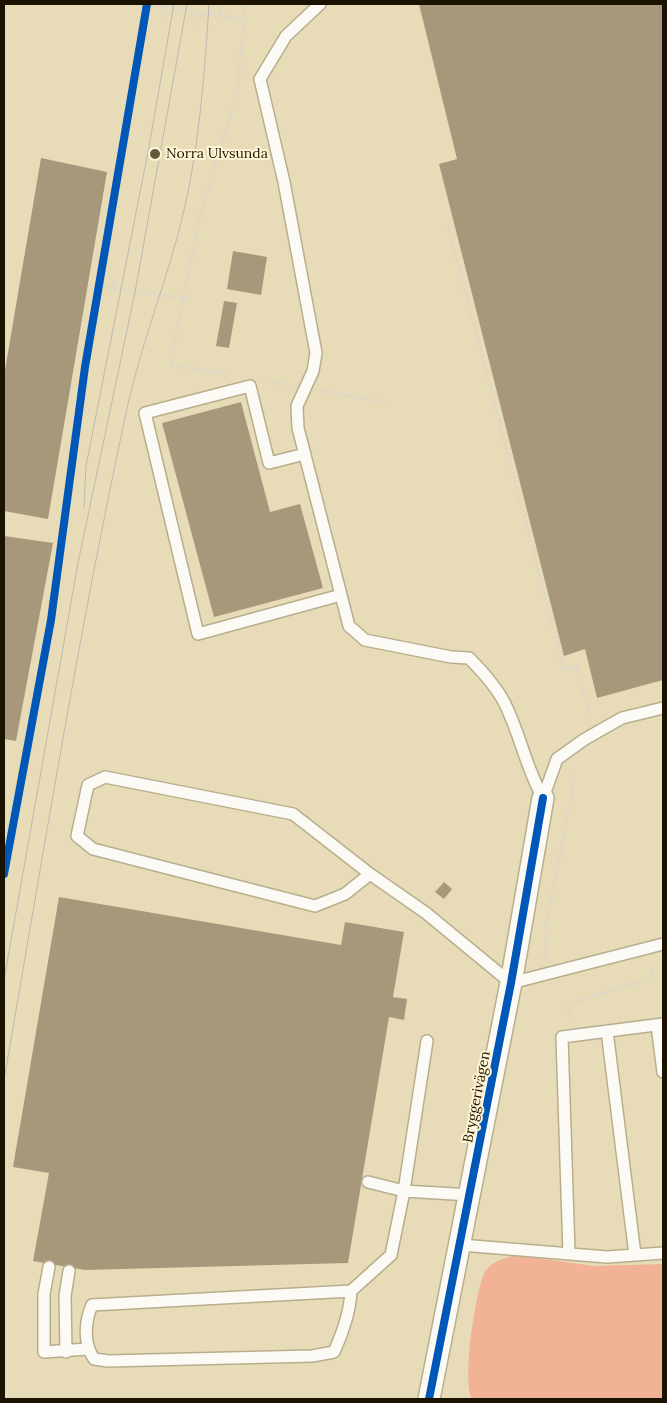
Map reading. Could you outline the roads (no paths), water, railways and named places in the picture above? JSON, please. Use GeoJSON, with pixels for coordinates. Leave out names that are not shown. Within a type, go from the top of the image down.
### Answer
{"type":"FeatureCollection","features":[{"type":"Feature","properties":{"kind":"street","name":"Bryggerivägen"},"geometry":{"type":"LineString","coordinates":[[429,1399],[471,1195],[511,983],[543,798]]}},
{"type":"Feature","properties":{"kind":"lane"},"geometry":{"type":"LineString","coordinates":[[320,4],[286,36],[260,79],[284,182],[316,353],[313,371],[297,406],[298,428],[349,626],[365,640],[452,657],[469,658],[489,678],[505,704],[535,784],[543,798]]}},
{"type":"Feature","properties":{"kind":"lane"},"geometry":{"type":"LineString","coordinates":[[304,454],[269,463],[250,386],[144,413],[198,634],[341,595]]}},
{"type":"Feature","properties":{"kind":"lane"},"geometry":{"type":"LineString","coordinates":[[543,798],[557,759],[585,739],[622,718],[663,708]]}},
{"type":"Feature","properties":{"kind":"lane"},"geometry":{"type":"LineString","coordinates":[[370,874],[345,894],[315,906],[93,849],[77,836],[88,785],[105,777],[293,814],[370,874],[426,913],[511,983],[663,944]]}},
{"type":"Feature","properties":{"kind":"lane"},"geometry":{"type":"LineString","coordinates":[[569,1254],[562,1037],[660,1024],[663,1072]]}},
{"type":"Feature","properties":{"kind":"lane"},"geometry":{"type":"LineString","coordinates":[[607,1031],[635,1255]]}},
{"type":"Feature","properties":{"kind":"lane"},"geometry":{"type":"LineString","coordinates":[[351,1291],[350,1304],[342,1333],[334,1352],[319,1355],[108,1362],[94,1358],[87,1350],[86,1318],[92,1304],[351,1291],[391,1255],[404,1191],[427,1042]]}},
{"type":"Feature","properties":{"kind":"lane"},"geometry":{"type":"LineString","coordinates":[[368,1182],[404,1191],[471,1195]]}},
{"type":"Feature","properties":{"kind":"lane"},"geometry":{"type":"LineString","coordinates":[[461,1245],[607,1257],[663,1253]]}},
{"type":"Feature","properties":{"kind":"lane"},"geometry":{"type":"LineString","coordinates":[[49,1267],[44,1294],[44,1352],[87,1350]]}},
{"type":"Feature","properties":{"kind":"lane"},"geometry":{"type":"LineString","coordinates":[[66,1352],[65,1296],[69,1271]]}},
{"type":"Feature","properties":{"kind":"tram line"},"geometry":{"type":"LineString","coordinates":[[84,507],[86,466],[148,152],[174,4]]}},
{"type":"Feature","properties":{"kind":"tram line"},"geometry":{"type":"LineString","coordinates":[[4,980],[78,563],[135,292],[187,4]]}},
{"type":"Feature","properties":{"kind":"tram line"},"geometry":{"type":"LineString","coordinates":[[4,1080],[62,743],[93,575],[127,408],[144,344],[177,238],[190,180],[199,122],[209,4]]}},
{"type":"Feature","properties":{"kind":"place","name":"Norra Ulvsunda"},"geometry":{"type":"Point","coordinates":[155,154]}}]}
